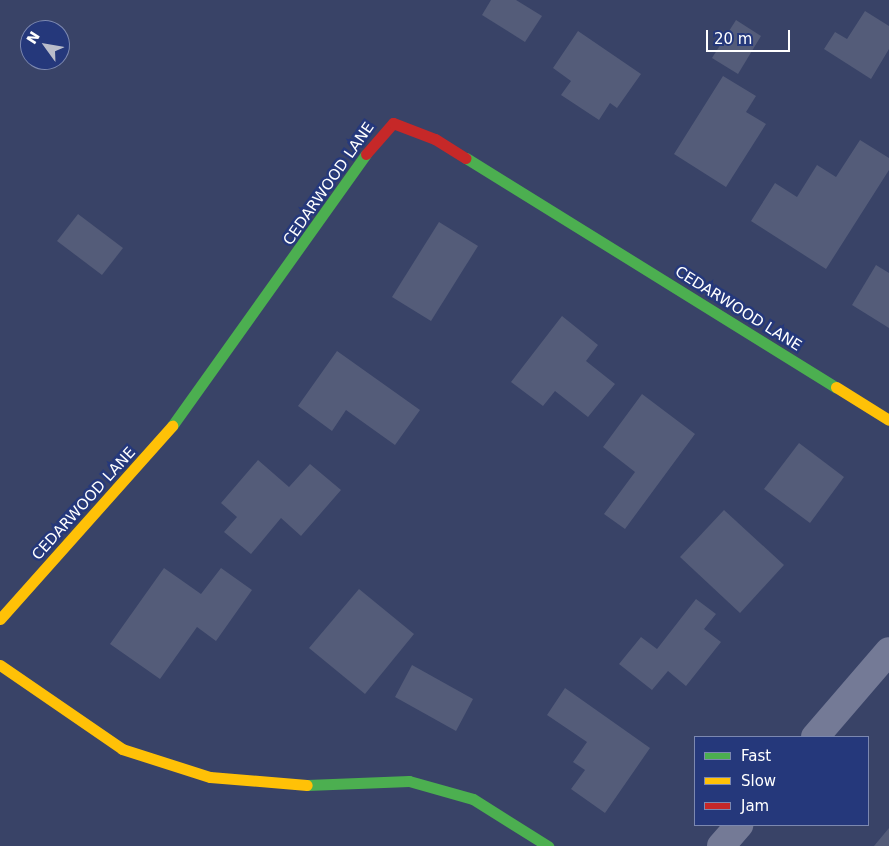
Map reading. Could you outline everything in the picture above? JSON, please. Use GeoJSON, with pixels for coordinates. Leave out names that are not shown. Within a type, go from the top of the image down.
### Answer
{"type":"FeatureCollection","features":[{"type":"Feature","properties":{"kind":"street","name":"CEDARWOOD LANE"},"geometry":{"type":"LineString","coordinates":[[0,619],[162,440],[383,130],[393,124],[435,139],[889,420]]}},
{"type":"Feature","properties":{"kind":"street"},"geometry":{"type":"LineString","coordinates":[[816,736],[889,651]]}},
{"type":"Feature","properties":{"kind":"street"},"geometry":{"type":"LineString","coordinates":[[0,665],[122,748],[210,777],[279,786],[409,781],[474,799],[548,846]]}},
{"type":"Feature","properties":{"kind":"street"},"geometry":{"type":"LineString","coordinates":[[721,846],[738,826]]}},
{"type":"Feature","properties":{"kind":"building"},"geometry":{"type":"Polygon","coordinates":[[[491,0],[516,0],[542,16],[525,42],[482,15],[491,0]]]}},
{"type":"Feature","properties":{"kind":"building"},"geometry":{"type":"Polygon","coordinates":[[[865,11],[889,26],[889,49],[871,79],[824,49],[835,32],[847,39],[865,11]]]}},
{"type":"Feature","properties":{"kind":"building"},"geometry":{"type":"Polygon","coordinates":[[[736,20],[761,36],[738,74],[712,58],[736,20]]]}},
{"type":"Feature","properties":{"kind":"building"},"geometry":{"type":"Polygon","coordinates":[[[578,31],[641,74],[617,108],[610,103],[599,120],[561,95],[571,81],[553,68],[578,31]]]}},
{"type":"Feature","properties":{"kind":"building"},"geometry":{"type":"Polygon","coordinates":[[[723,76],[756,96],[746,112],[766,124],[726,187],[674,154],[723,76]]]}},
{"type":"Feature","properties":{"kind":"building"},"geometry":{"type":"Polygon","coordinates":[[[860,140],[889,158],[889,170],[826,269],[751,221],[775,183],[797,197],[817,165],[836,177],[860,140]]]}},
{"type":"Feature","properties":{"kind":"building"},"geometry":{"type":"Polygon","coordinates":[[[78,214],[123,248],[102,275],[57,241],[78,214]]]}},
{"type":"Feature","properties":{"kind":"building"},"geometry":{"type":"Polygon","coordinates":[[[439,222],[478,246],[431,321],[392,297],[439,222]]]}},
{"type":"Feature","properties":{"kind":"building"},"geometry":{"type":"Polygon","coordinates":[[[876,265],[889,273],[889,328],[852,305],[876,265]]]}},
{"type":"Feature","properties":{"kind":"building"},"geometry":{"type":"Polygon","coordinates":[[[562,316],[598,345],[586,361],[615,384],[588,417],[555,391],[543,406],[511,382],[562,316]]]}},
{"type":"Feature","properties":{"kind":"building"},"geometry":{"type":"Polygon","coordinates":[[[337,351],[420,410],[395,445],[346,410],[332,431],[298,406],[337,351]]]}},
{"type":"Feature","properties":{"kind":"building"},"geometry":{"type":"Polygon","coordinates":[[[642,394],[695,434],[625,529],[604,514],[635,472],[603,447],[642,394]]]}},
{"type":"Feature","properties":{"kind":"building"},"geometry":{"type":"Polygon","coordinates":[[[799,443],[844,477],[810,523],[764,489],[799,443]]]}},
{"type":"Feature","properties":{"kind":"building"},"geometry":{"type":"Polygon","coordinates":[[[258,460],[289,487],[310,464],[341,490],[301,536],[281,518],[251,554],[224,532],[237,517],[221,503],[258,460]]]}},
{"type":"Feature","properties":{"kind":"building"},"geometry":{"type":"Polygon","coordinates":[[[724,510],[784,565],[740,613],[680,557],[724,510]]]}},
{"type":"Feature","properties":{"kind":"building"},"geometry":{"type":"Polygon","coordinates":[[[164,568],[201,594],[221,568],[252,590],[216,641],[197,627],[160,679],[110,644],[164,568]]]}},
{"type":"Feature","properties":{"kind":"building"},"geometry":{"type":"Polygon","coordinates":[[[359,589],[414,634],[365,694],[309,648],[359,589]]]}},
{"type":"Feature","properties":{"kind":"building"},"geometry":{"type":"Polygon","coordinates":[[[696,599],[716,614],[704,629],[721,642],[686,686],[668,671],[652,690],[619,664],[641,637],[657,649],[696,599]]]}},
{"type":"Feature","properties":{"kind":"building"},"geometry":{"type":"Polygon","coordinates":[[[412,665],[473,699],[456,731],[395,697],[412,665]]]}},
{"type":"Feature","properties":{"kind":"building"},"geometry":{"type":"Polygon","coordinates":[[[565,688],[650,748],[605,813],[571,789],[585,770],[573,762],[587,742],[547,715],[565,688]]]}},
{"type":"Feature","properties":{"kind":"building"},"geometry":{"type":"Polygon","coordinates":[[[889,828],[889,846],[874,846],[889,828]]]}},
{"type":"Feature","properties":{"kind":"traffic: fast"},"geometry":{"type":"LineString","coordinates":[[172,426],[366,154]]}},
{"type":"Feature","properties":{"kind":"traffic: fast"},"geometry":{"type":"LineString","coordinates":[[466,158],[836,387]]}},
{"type":"Feature","properties":{"kind":"traffic: fast"},"geometry":{"type":"LineString","coordinates":[[307,785],[409,781],[473,799],[548,846]]}},
{"type":"Feature","properties":{"kind":"traffic: slow"},"geometry":{"type":"LineString","coordinates":[[836,387],[889,420]]}},
{"type":"Feature","properties":{"kind":"traffic: slow"},"geometry":{"type":"LineString","coordinates":[[0,619],[172,426]]}},
{"type":"Feature","properties":{"kind":"traffic: slow"},"geometry":{"type":"LineString","coordinates":[[0,665],[122,749],[210,777],[307,785]]}},
{"type":"Feature","properties":{"kind":"traffic: jam"},"geometry":{"type":"LineString","coordinates":[[366,154],[393,123],[435,139],[466,158]]}}]}
